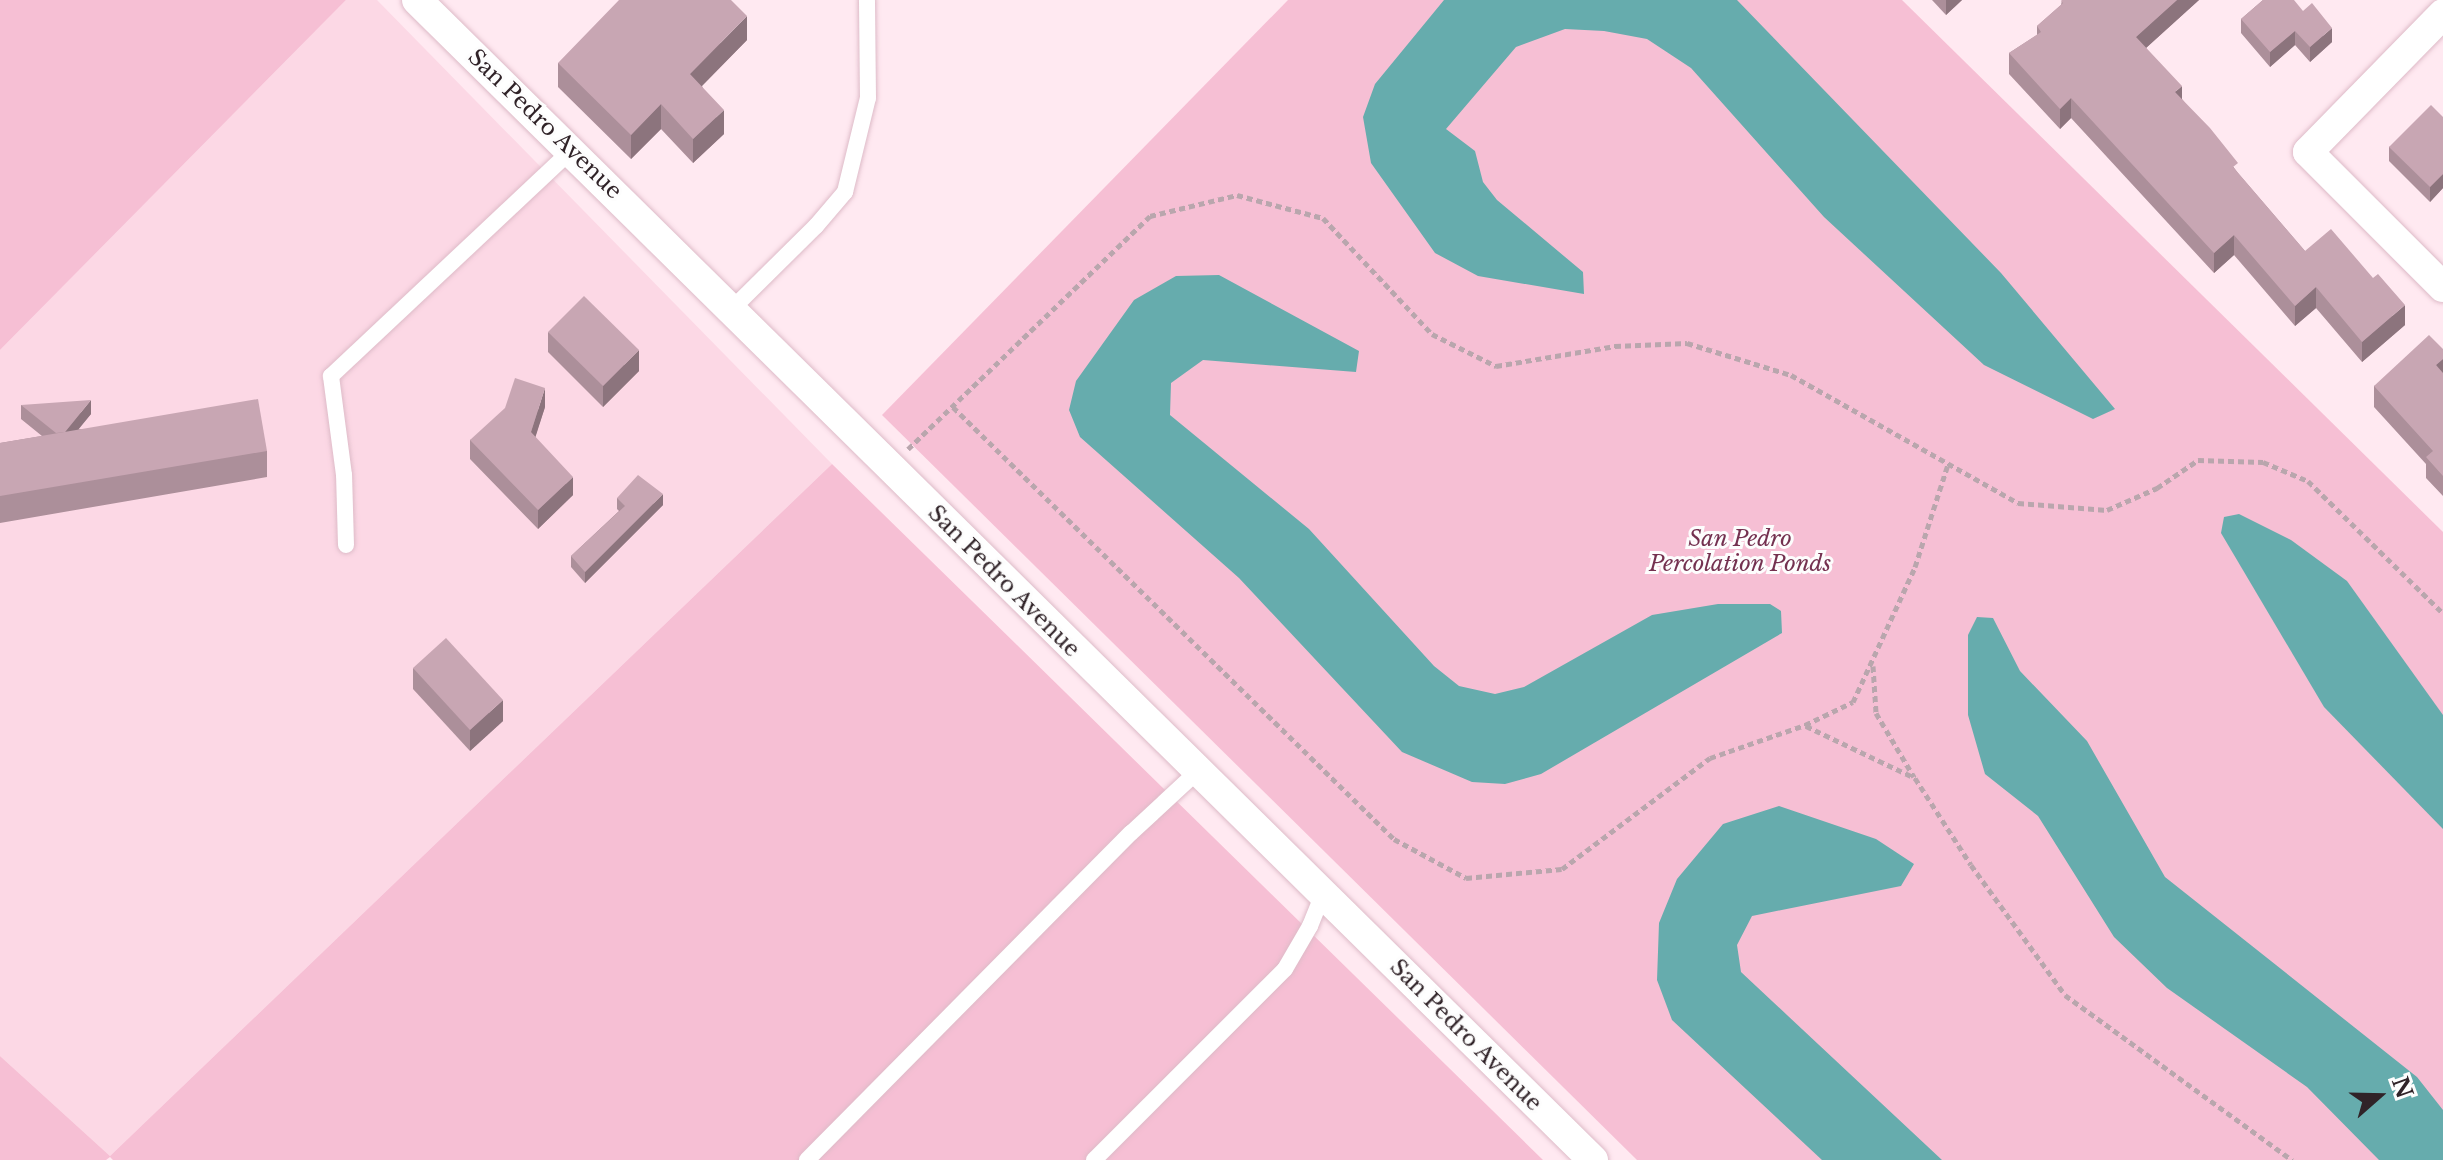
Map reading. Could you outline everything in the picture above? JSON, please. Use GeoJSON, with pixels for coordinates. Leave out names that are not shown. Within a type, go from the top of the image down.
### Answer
{"type":"FeatureCollection","features":[{"type":"Feature","properties":{"kind":"street","name":"San Pedro Avenue"},"geometry":{"type":"LineString","coordinates":[[417,0],[733,308],[891,470],[1593,1160]]}},
{"type":"Feature","properties":{"kind":"street"},"geometry":{"type":"LineString","coordinates":[[2443,14],[2308,152],[2443,287]]}},
{"type":"Feature","properties":{"kind":"lane"},"geometry":{"type":"LineString","coordinates":[[733,308],[783,255],[816,226],[845,192],[868,98],[867,0]]}},
{"type":"Feature","properties":{"kind":"lane"},"geometry":{"type":"LineString","coordinates":[[346,545],[344,475],[331,376],[572,150]]}},
{"type":"Feature","properties":{"kind":"lane"},"geometry":{"type":"LineString","coordinates":[[807,1160],[1131,833],[1198,771]]}},
{"type":"Feature","properties":{"kind":"lane"},"geometry":{"type":"LineString","coordinates":[[1094,1160],[1285,969],[1310,926],[1323,894]]}},
{"type":"Feature","properties":{"kind":"path"},"geometry":{"type":"LineString","coordinates":[[891,470],[1150,216],[1237,195],[1323,218],[1432,334],[1496,366],[1615,346],[1687,343],[1791,375],[2018,503],[2107,510],[2157,488],[2198,460],[2263,462],[2308,481],[2443,613]]}},
{"type":"Feature","properties":{"kind":"path"},"geometry":{"type":"LineString","coordinates":[[953,407],[1394,839],[1466,878],[1562,869],[1710,758],[1805,725],[1853,702],[1915,567],[1948,464]]}},
{"type":"Feature","properties":{"kind":"path"},"geometry":{"type":"LineString","coordinates":[[1873,663],[1876,713],[1971,865],[2065,995],[2292,1160]]}},
{"type":"Feature","properties":{"kind":"path"},"geometry":{"type":"LineString","coordinates":[[1805,725],[1915,778]]}},
{"type":"Feature","properties":{"kind":"shaded area"},"geometry":{"type":"Polygon","coordinates":[[[346,0],[377,0],[832,464],[110,1156],[0,1056],[0,350],[346,0]]]}},
{"type":"Feature","properties":{"kind":"green space"},"geometry":{"type":"Polygon","coordinates":[[[0,0],[346,0],[0,350],[0,0]]]}},
{"type":"Feature","properties":{"kind":"green space","name":"San Pedro Percolation Ponds"},"geometry":{"type":"Polygon","coordinates":[[[1288,0],[1902,0],[2443,532],[2443,1160],[1637,1160],[882,415],[1288,0]]]}},
{"type":"Feature","properties":{"kind":"green space"},"geometry":{"type":"Polygon","coordinates":[[[832,464],[1543,1160],[113,1160],[110,1157],[106,1160],[0,1160],[0,1056],[110,1156],[832,464]]]}},
{"type":"Feature","properties":{"kind":"water"},"geometry":{"type":"Polygon","coordinates":[[[1444,0],[1737,0],[2001,273],[2115,409],[2093,419],[1984,365],[1824,217],[1691,68],[1647,39],[1604,31],[1565,29],[1516,47],[1446,129],[1475,151],[1483,182],[1497,200],[1583,272],[1584,294],[1478,276],[1435,253],[1371,163],[1363,117],[1375,84],[1444,0]]]}},
{"type":"Feature","properties":{"kind":"water"},"geometry":{"type":"Polygon","coordinates":[[[1219,275],[1359,351],[1356,372],[1203,360],[1171,383],[1170,415],[1309,529],[1434,666],[1459,686],[1495,694],[1524,687],[1652,615],[1718,604],[1770,604],[1781,611],[1782,633],[1541,774],[1505,784],[1472,782],[1402,752],[1239,578],[1080,437],[1069,410],[1076,381],[1134,300],[1176,276],[1219,275]]]}},
{"type":"Feature","properties":{"kind":"water"},"geometry":{"type":"Polygon","coordinates":[[[2239,514],[2291,540],[2347,581],[2443,715],[2443,829],[2324,707],[2221,533],[2224,517],[2239,514]]]}},
{"type":"Feature","properties":{"kind":"water"},"geometry":{"type":"Polygon","coordinates":[[[1977,617],[1993,618],[2020,671],[2087,741],[2165,877],[2417,1077],[2443,1110],[2443,1160],[2379,1160],[2307,1087],[2167,988],[2114,937],[2038,816],[1985,774],[1968,715],[1968,635],[1977,617]]]}},
{"type":"Feature","properties":{"kind":"water"},"geometry":{"type":"Polygon","coordinates":[[[1779,806],[1876,839],[1914,864],[1901,886],[1752,916],[1737,945],[1741,972],[1942,1160],[1822,1160],[1672,1020],[1657,980],[1659,923],[1677,879],[1723,824],[1779,806]]]}},
{"type":"Feature","properties":{"kind":"building"},"geometry":{"type":"Polygon","coordinates":[[[619,0],[731,0],[747,16],[690,74],[724,110],[693,139],[661,104],[631,135],[558,63],[619,0]]]}},
{"type":"Feature","properties":{"kind":"building"},"geometry":{"type":"Polygon","coordinates":[[[2062,0],[2177,0],[2136,37],[2182,86],[2175,92],[2210,128],[2238,163],[2233,167],[2305,251],[2331,229],[2373,278],[2378,274],[2405,305],[2362,342],[2316,287],[2295,306],[2234,235],[2214,253],[2071,98],[2060,109],[2009,53],[2041,32],[2037,26],[2063,3],[2062,0]]]}},
{"type":"Feature","properties":{"kind":"building"},"geometry":{"type":"Polygon","coordinates":[[[2263,0],[2294,0],[2303,11],[2312,3],[2332,28],[2310,47],[2295,31],[2270,52],[2241,19],[2263,0]]]}},
{"type":"Feature","properties":{"kind":"building"},"geometry":{"type":"Polygon","coordinates":[[[2431,105],[2443,117],[2443,174],[2430,187],[2389,147],[2431,105]]]}},
{"type":"Feature","properties":{"kind":"building"},"geometry":{"type":"Polygon","coordinates":[[[584,296],[639,350],[603,386],[548,332],[584,296]]]}},
{"type":"Feature","properties":{"kind":"building"},"geometry":{"type":"Polygon","coordinates":[[[2429,335],[2443,349],[2443,359],[2436,365],[2443,373],[2443,476],[2426,457],[2433,451],[2374,386],[2429,335]]]}},
{"type":"Feature","properties":{"kind":"building"},"geometry":{"type":"Polygon","coordinates":[[[515,378],[545,388],[531,432],[573,477],[538,510],[470,440],[505,408],[515,378]]]}},
{"type":"Feature","properties":{"kind":"building"},"geometry":{"type":"Polygon","coordinates":[[[258,399],[267,451],[0,496],[0,443],[258,399]]]}},
{"type":"Feature","properties":{"kind":"building"},"geometry":{"type":"Polygon","coordinates":[[[91,400],[65,432],[56,433],[21,405],[91,400]]]}},
{"type":"Feature","properties":{"kind":"building"},"geometry":{"type":"Polygon","coordinates":[[[638,475],[663,494],[585,572],[571,556],[625,506],[617,498],[638,475]]]}},
{"type":"Feature","properties":{"kind":"building"},"geometry":{"type":"Polygon","coordinates":[[[446,638],[503,700],[470,730],[413,668],[446,638]]]}}]}
